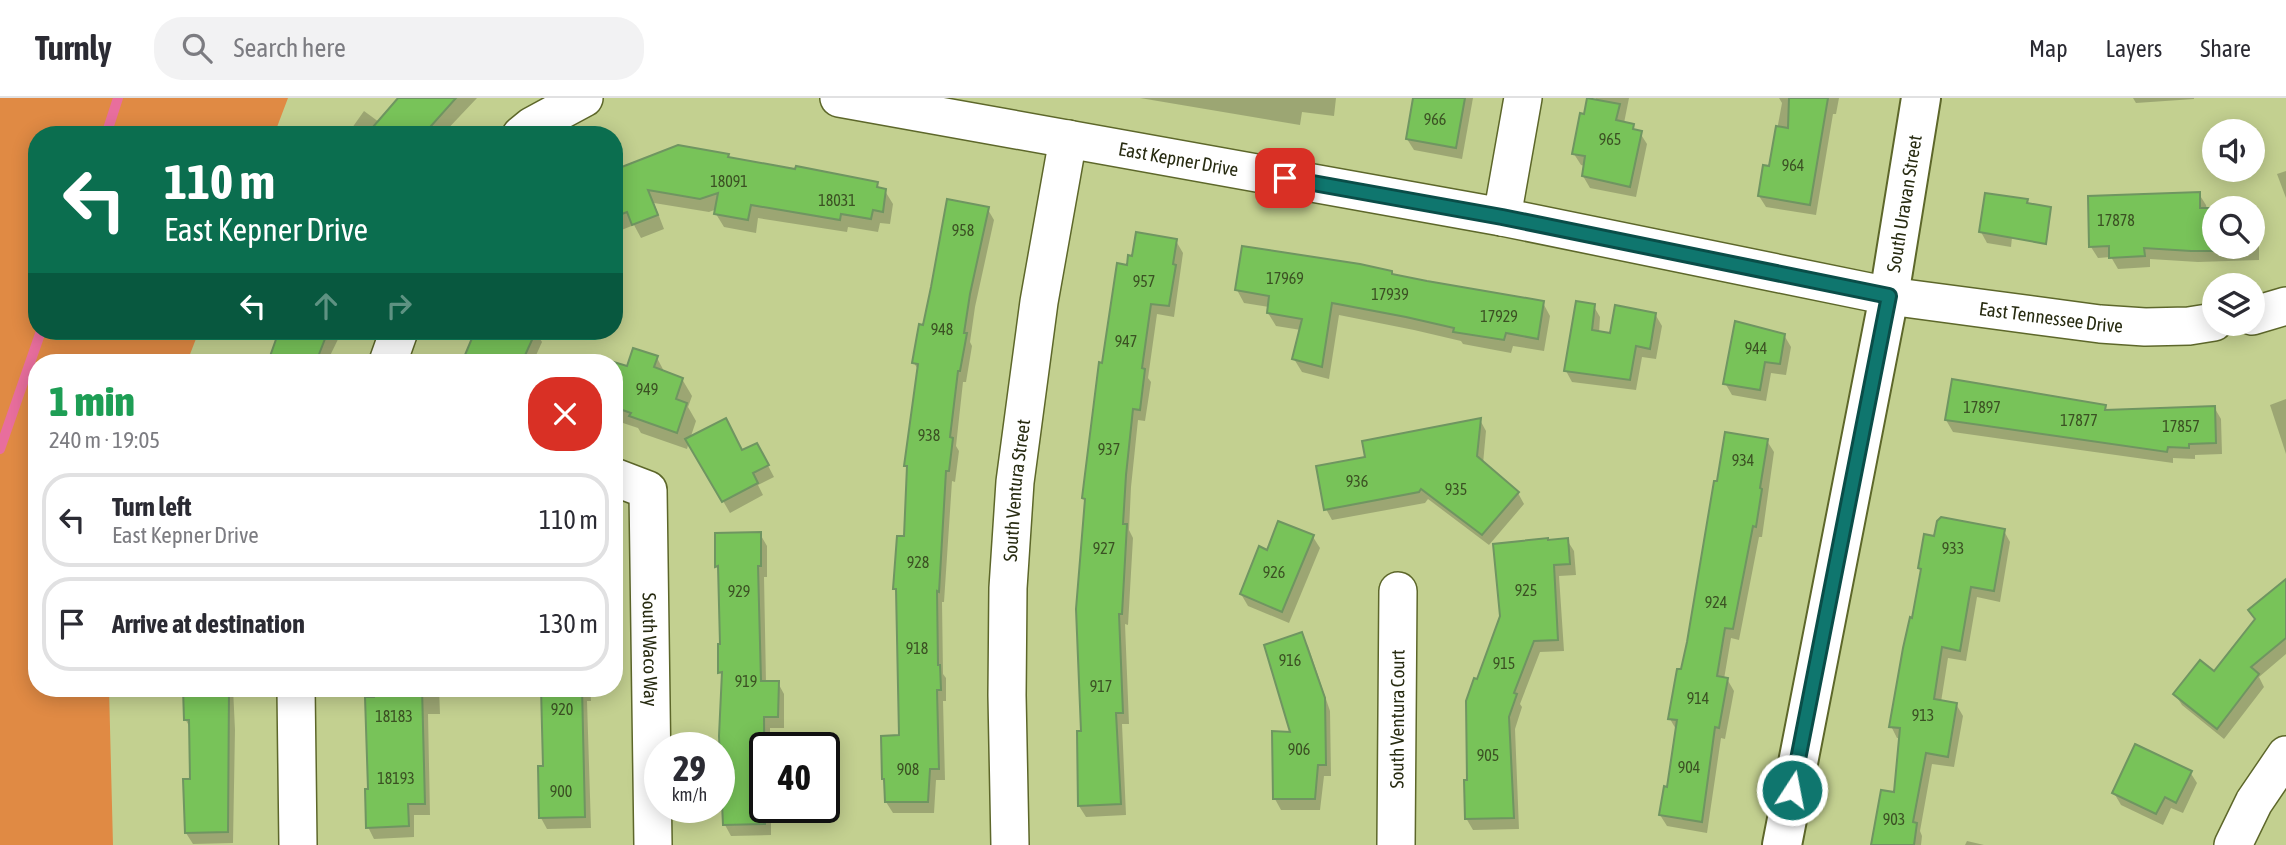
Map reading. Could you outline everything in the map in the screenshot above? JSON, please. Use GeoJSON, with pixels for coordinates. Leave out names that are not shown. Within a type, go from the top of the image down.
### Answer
{"type":"FeatureCollection","features":[{"type":"Feature","properties":{"kind":"street"},"geometry":{"type":"LineString","coordinates":[[533,126],[584,98]]}},
{"type":"Feature","properties":{"kind":"street","name":"East Kepner Drive"},"geometry":{"type":"LineString","coordinates":[[839,98],[1502,217],[1889,296]]}},
{"type":"Feature","properties":{"kind":"street"},"geometry":{"type":"LineString","coordinates":[[1502,217],[1523,98]]}},
{"type":"Feature","properties":{"kind":"street","name":"South Uravan Street"},"geometry":{"type":"LineString","coordinates":[[1782,845],[1889,296],[1921,98]]}},
{"type":"Feature","properties":{"kind":"street","name":"South Ventura Street"},"geometry":{"type":"LineString","coordinates":[[1010,845],[1008,588],[1015,482],[1039,302],[1068,139]]}},
{"type":"Feature","properties":{"kind":"street","name":"East Tennessee Drive"},"geometry":{"type":"LineString","coordinates":[[1889,296],[2100,324],[2145,327],[2202,324]]}},
{"type":"Feature","properties":{"kind":"street"},"geometry":{"type":"LineString","coordinates":[[2265,312],[2286,306]]}},
{"type":"Feature","properties":{"kind":"street","name":"South Waco Way"},"geometry":{"type":"LineString","coordinates":[[623,480],[648,490],[653,845]]}},
{"type":"Feature","properties":{"kind":"street","name":"South Ventura Court"},"geometry":{"type":"LineString","coordinates":[[1396,845],[1398,592]]}},
{"type":"Feature","properties":{"kind":"street"},"geometry":{"type":"LineString","coordinates":[[296,697],[298,845]]}},
{"type":"Feature","properties":{"kind":"street"},"geometry":{"type":"LineString","coordinates":[[2233,845],[2254,802],[2286,755]]}},
{"type":"Feature","properties":{"kind":"shaded area"},"geometry":{"type":"Polygon","coordinates":[[[0,98],[288,98],[277,126],[28,126],[28,340],[196,340],[190,354],[28,354],[28,697],[109,697],[113,845],[0,845],[0,98]]]}},
{"type":"Feature","properties":{"kind":"building"},"geometry":{"type":"Polygon","coordinates":[[[398,98],[456,98],[431,126],[374,126],[398,98]]]}},
{"type":"Feature","properties":{"kind":"building"},"geometry":{"type":"Polygon","coordinates":[[[1413,98],[1465,98],[1456,148],[1406,139],[1413,98]]]}},
{"type":"Feature","properties":{"kind":"building"},"geometry":{"type":"Polygon","coordinates":[[[1587,98],[1620,104],[1616,120],[1634,124],[1633,129],[1642,131],[1630,187],[1582,176],[1585,156],[1572,154],[1580,113],[1584,114],[1587,98]]]}},
{"type":"Feature","properties":{"kind":"building"},"geometry":{"type":"Polygon","coordinates":[[[1789,98],[1828,98],[1810,205],[1758,196],[1763,165],[1769,166],[1776,126],[1788,128],[1789,98]]]}},
{"type":"Feature","properties":{"kind":"building"},"geometry":{"type":"Polygon","coordinates":[[[678,145],[729,154],[728,157],[795,169],[796,166],[878,182],[877,187],[886,189],[883,212],[873,210],[871,219],[841,214],[840,220],[751,205],[748,220],[714,214],[718,193],[700,199],[648,190],[658,215],[632,225],[627,212],[623,214],[623,166],[678,145]]]}},
{"type":"Feature","properties":{"kind":"building"},"geometry":{"type":"Polygon","coordinates":[[[2200,192],[2202,251],[2144,248],[2145,256],[2109,258],[2109,246],[2089,247],[2088,196],[2200,192]]]}},
{"type":"Feature","properties":{"kind":"building"},"geometry":{"type":"Polygon","coordinates":[[[1985,193],[2028,199],[2027,203],[2051,207],[2046,244],[1979,232],[1985,193]]]}},
{"type":"Feature","properties":{"kind":"building"},"geometry":{"type":"Polygon","coordinates":[[[947,199],[989,207],[970,294],[964,333],[967,333],[958,371],[950,437],[953,438],[949,471],[946,471],[939,592],[937,591],[941,690],[937,690],[939,769],[930,769],[928,802],[885,802],[881,736],[899,735],[896,589],[893,589],[897,536],[904,536],[907,466],[904,466],[918,364],[912,363],[919,324],[923,325],[947,199]]]}},
{"type":"Feature","properties":{"kind":"building"},"geometry":{"type":"Polygon","coordinates":[[[1136,232],[1177,239],[1173,264],[1176,265],[1169,306],[1151,304],[1142,368],[1145,369],[1140,410],[1133,409],[1126,475],[1123,524],[1127,524],[1122,614],[1119,614],[1123,713],[1116,713],[1121,804],[1078,806],[1077,731],[1081,731],[1076,609],[1085,499],[1082,498],[1099,362],[1102,363],[1117,263],[1127,265],[1128,255],[1132,256],[1136,232]]]}},
{"type":"Feature","properties":{"kind":"building"},"geometry":{"type":"Polygon","coordinates":[[[1242,246],[1360,264],[1392,271],[1392,274],[1544,301],[1538,339],[1506,333],[1504,340],[1453,332],[1454,328],[1332,303],[1322,367],[1292,359],[1302,319],[1267,313],[1269,296],[1235,290],[1242,246]]]}},
{"type":"Feature","properties":{"kind":"building"},"geometry":{"type":"Polygon","coordinates":[[[1576,301],[1595,304],[1592,330],[1610,333],[1615,305],[1656,313],[1650,349],[1636,346],[1630,380],[1564,371],[1576,301]]]}},
{"type":"Feature","properties":{"kind":"building"},"geometry":{"type":"Polygon","coordinates":[[[1735,321],[1785,334],[1780,364],[1765,362],[1760,390],[1723,384],[1735,321]]]}},
{"type":"Feature","properties":{"kind":"building"},"geometry":{"type":"Polygon","coordinates":[[[276,340],[325,340],[319,354],[271,354],[276,340]]]}},
{"type":"Feature","properties":{"kind":"building"},"geometry":{"type":"Polygon","coordinates":[[[471,340],[532,340],[526,354],[465,354],[471,340]]]}},
{"type":"Feature","properties":{"kind":"building"},"geometry":{"type":"Polygon","coordinates":[[[633,348],[658,356],[654,367],[683,378],[676,399],[687,403],[677,433],[629,416],[631,413],[623,410],[623,365],[627,366],[633,348]]]}},
{"type":"Feature","properties":{"kind":"building"},"geometry":{"type":"Polygon","coordinates":[[[1952,379],[2106,405],[2105,410],[2215,406],[2216,443],[2189,444],[2189,448],[2168,447],[2167,452],[1945,420],[1952,379]]]}},
{"type":"Feature","properties":{"kind":"building"},"geometry":{"type":"Polygon","coordinates":[[[726,418],[742,450],[757,443],[769,465],[753,473],[758,483],[722,502],[685,439],[726,418]]]}},
{"type":"Feature","properties":{"kind":"building"},"geometry":{"type":"Polygon","coordinates":[[[1481,418],[1477,456],[1519,492],[1482,535],[1421,489],[1419,492],[1324,510],[1316,466],[1365,457],[1362,441],[1481,418]]]}},
{"type":"Feature","properties":{"kind":"building"},"geometry":{"type":"Polygon","coordinates":[[[1725,432],[1768,439],[1756,527],[1753,526],[1733,629],[1725,628],[1717,676],[1728,678],[1719,728],[1715,727],[1702,822],[1659,815],[1664,786],[1667,787],[1677,720],[1668,719],[1677,669],[1681,669],[1687,642],[1725,432]]]}},
{"type":"Feature","properties":{"kind":"building"},"geometry":{"type":"Polygon","coordinates":[[[1941,517],[2005,529],[1994,591],[1971,587],[1960,651],[1942,647],[1934,699],[1957,703],[1948,757],[1926,753],[1913,822],[1917,823],[1914,845],[1871,845],[1881,790],[1894,792],[1900,728],[1889,727],[1921,569],[1918,568],[1924,534],[1934,536],[1937,521],[1941,517]]]}},
{"type":"Feature","properties":{"kind":"building"},"geometry":{"type":"Polygon","coordinates":[[[1278,521],[1314,535],[1282,612],[1240,594],[1259,546],[1267,550],[1278,521]]]}},
{"type":"Feature","properties":{"kind":"building"},"geometry":{"type":"Polygon","coordinates":[[[761,532],[761,566],[758,566],[761,681],[779,681],[778,717],[764,717],[764,732],[749,732],[749,823],[765,824],[723,825],[735,823],[735,732],[719,732],[722,672],[718,673],[720,644],[715,533],[761,532]]]}},
{"type":"Feature","properties":{"kind":"building"},"geometry":{"type":"Polygon","coordinates":[[[1568,538],[1570,564],[1554,565],[1558,640],[1534,641],[1514,693],[1517,694],[1509,717],[1514,818],[1465,819],[1466,701],[1500,616],[1493,544],[1568,538]]]}},
{"type":"Feature","properties":{"kind":"building"},"geometry":{"type":"Polygon","coordinates":[[[2286,579],[2286,638],[2251,667],[2259,674],[2217,729],[2173,694],[2200,660],[2214,671],[2255,619],[2248,610],[2286,579]]]}},
{"type":"Feature","properties":{"kind":"building"},"geometry":{"type":"Polygon","coordinates":[[[1302,632],[1325,698],[1326,765],[1318,765],[1315,799],[1273,799],[1272,731],[1290,732],[1264,645],[1302,632]]]}},
{"type":"Feature","properties":{"kind":"building"},"geometry":{"type":"Polygon","coordinates":[[[183,697],[229,697],[228,832],[185,833],[183,779],[190,779],[189,720],[184,720],[183,697]]]}},
{"type":"Feature","properties":{"kind":"building"},"geometry":{"type":"Polygon","coordinates":[[[365,697],[422,697],[425,804],[408,804],[409,826],[366,828],[365,789],[368,789],[365,697]]]}},
{"type":"Feature","properties":{"kind":"building"},"geometry":{"type":"Polygon","coordinates":[[[541,697],[582,697],[585,817],[539,818],[538,766],[543,766],[541,697]]]}},
{"type":"Feature","properties":{"kind":"building"},"geometry":{"type":"Polygon","coordinates":[[[2135,744],[2192,771],[2176,803],[2165,797],[2156,814],[2112,793],[2135,744]]]}},
{"type":"Feature","properties":{"kind":"waterway"},"geometry":{"type":"LineString","coordinates":[[109,126],[118,98]]}},
{"type":"Feature","properties":{"kind":"waterway"},"geometry":{"type":"LineString","coordinates":[[33,354],[38,340]]}},
{"type":"Feature","properties":{"kind":"waterway"},"geometry":{"type":"LineString","coordinates":[[0,449],[28,368]]}},
{"type":"Feature","properties":{"kind":"route"},"geometry":{"type":"LineString","coordinates":[[1285,178],[1502,217],[1889,296],[1792,790]]}}]}
